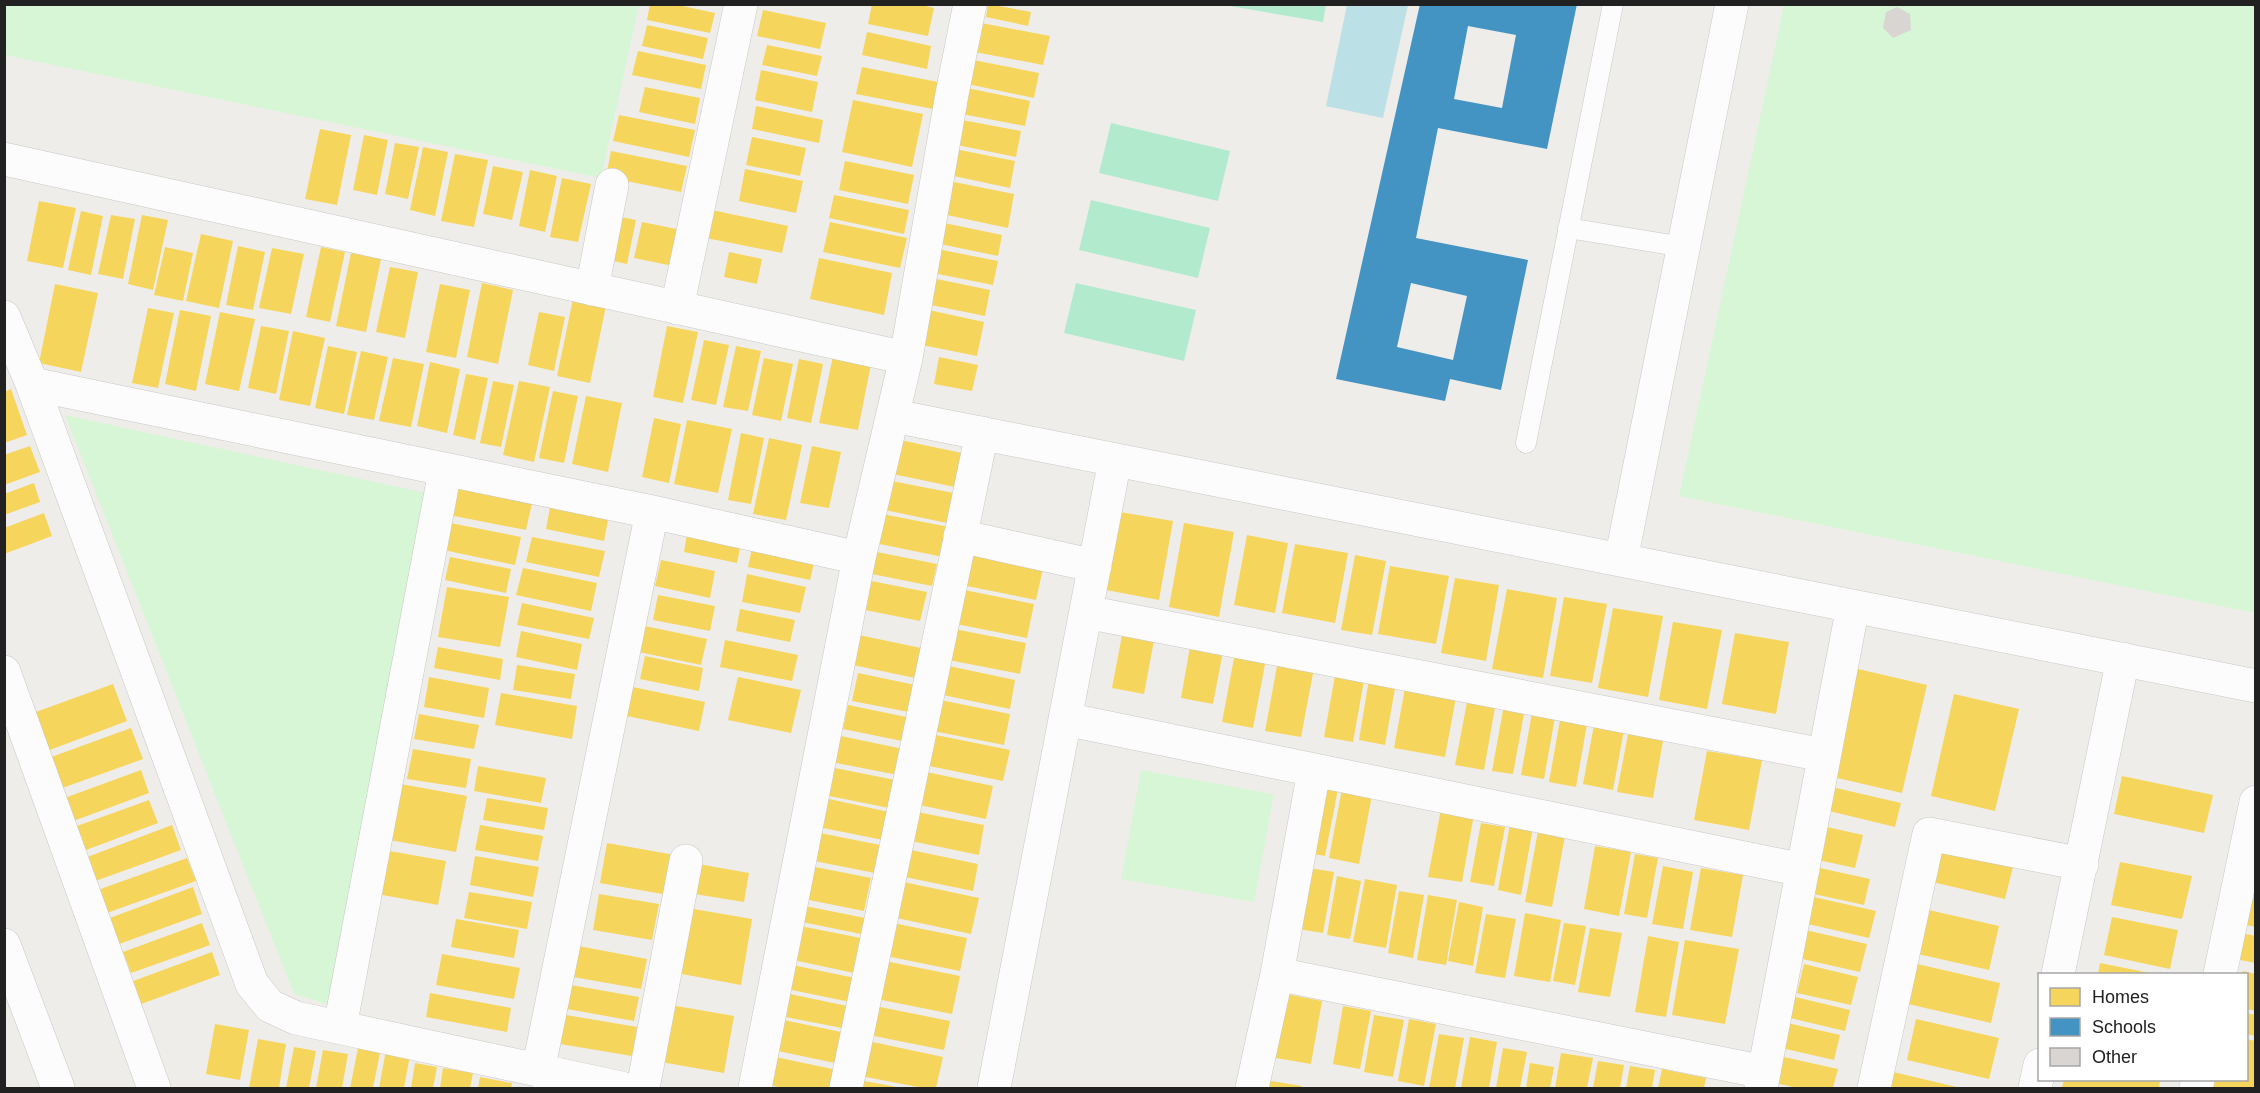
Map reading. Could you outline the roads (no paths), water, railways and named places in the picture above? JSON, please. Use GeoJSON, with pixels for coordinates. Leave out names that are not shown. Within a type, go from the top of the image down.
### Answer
{"type":"FeatureCollection","features":[{"type":"Feature","properties":{"kind":"street"},"geometry":{"type":"LineString","coordinates":[[677,308],[741,4]]}},
{"type":"Feature","properties":{"kind":"street"},"geometry":{"type":"LineString","coordinates":[[755,1089],[859,558],[906,358],[970,4]]}},
{"type":"Feature","properties":{"kind":"street"},"geometry":{"type":"LineString","coordinates":[[1621,560],[1732,4]]}},
{"type":"Feature","properties":{"kind":"street"},"geometry":{"type":"LineString","coordinates":[[4,159],[906,358]]}},
{"type":"Feature","properties":{"kind":"street"},"geometry":{"type":"LineString","coordinates":[[592,289],[612,185]]}},
{"type":"Feature","properties":{"kind":"street"},"geometry":{"type":"LineString","coordinates":[[4,317],[32,384],[252,984],[270,1006],[296,1018],[621,1089]]}},
{"type":"Feature","properties":{"kind":"street"},"geometry":{"type":"LineString","coordinates":[[32,384],[652,512],[859,558]]}},
{"type":"Feature","properties":{"kind":"street"},"geometry":{"type":"LineString","coordinates":[[894,416],[2256,686]]}},
{"type":"Feature","properties":{"kind":"street"},"geometry":{"type":"LineString","coordinates":[[846,1089],[982,433]]}},
{"type":"Feature","properties":{"kind":"street"},"geometry":{"type":"LineString","coordinates":[[994,1089],[1115,460]]}},
{"type":"Feature","properties":{"kind":"street"},"geometry":{"type":"LineString","coordinates":[[340,1027],[446,471]]}},
{"type":"Feature","properties":{"kind":"street"},"geometry":{"type":"LineString","coordinates":[[537,1071],[652,512]]}},
{"type":"Feature","properties":{"kind":"street"},"geometry":{"type":"LineString","coordinates":[[960,536],[1095,566]]}},
{"type":"Feature","properties":{"kind":"street"},"geometry":{"type":"LineString","coordinates":[[1276,974],[1763,1080],[1853,606]]}},
{"type":"Feature","properties":{"kind":"street"},"geometry":{"type":"LineString","coordinates":[[1086,612],[1823,755]]}},
{"type":"Feature","properties":{"kind":"street"},"geometry":{"type":"LineString","coordinates":[[2058,973],[2123,659]]}},
{"type":"Feature","properties":{"kind":"street"},"geometry":{"type":"LineString","coordinates":[[4,672],[154,1089]]}},
{"type":"Feature","properties":{"kind":"street"},"geometry":{"type":"LineString","coordinates":[[1065,719],[1803,870]]}},
{"type":"Feature","properties":{"kind":"street"},"geometry":{"type":"LineString","coordinates":[[1252,1089],[1314,771]]}},
{"type":"Feature","properties":{"kind":"street"},"geometry":{"type":"LineString","coordinates":[[2220,973],[2256,802]]}},
{"type":"Feature","properties":{"kind":"street"},"geometry":{"type":"LineString","coordinates":[[1874,1089],[1929,834],[2082,864]]}},
{"type":"Feature","properties":{"kind":"street"},"geometry":{"type":"LineString","coordinates":[[643,1089],[686,861]]}},
{"type":"Feature","properties":{"kind":"street"},"geometry":{"type":"LineString","coordinates":[[4,945],[58,1089]]}},
{"type":"Feature","properties":{"kind":"lane"},"geometry":{"type":"LineString","coordinates":[[1526,443],[1613,4]]}},
{"type":"Feature","properties":{"kind":"lane"},"geometry":{"type":"LineString","coordinates":[[1568,228],[1684,248]]}},
{"type":"Feature","properties":{"kind":"water"},"geometry":{"type":"Polygon","coordinates":[[[1347,5],[1408,5],[1383,118],[1326,106],[1347,5]]]}}]}
